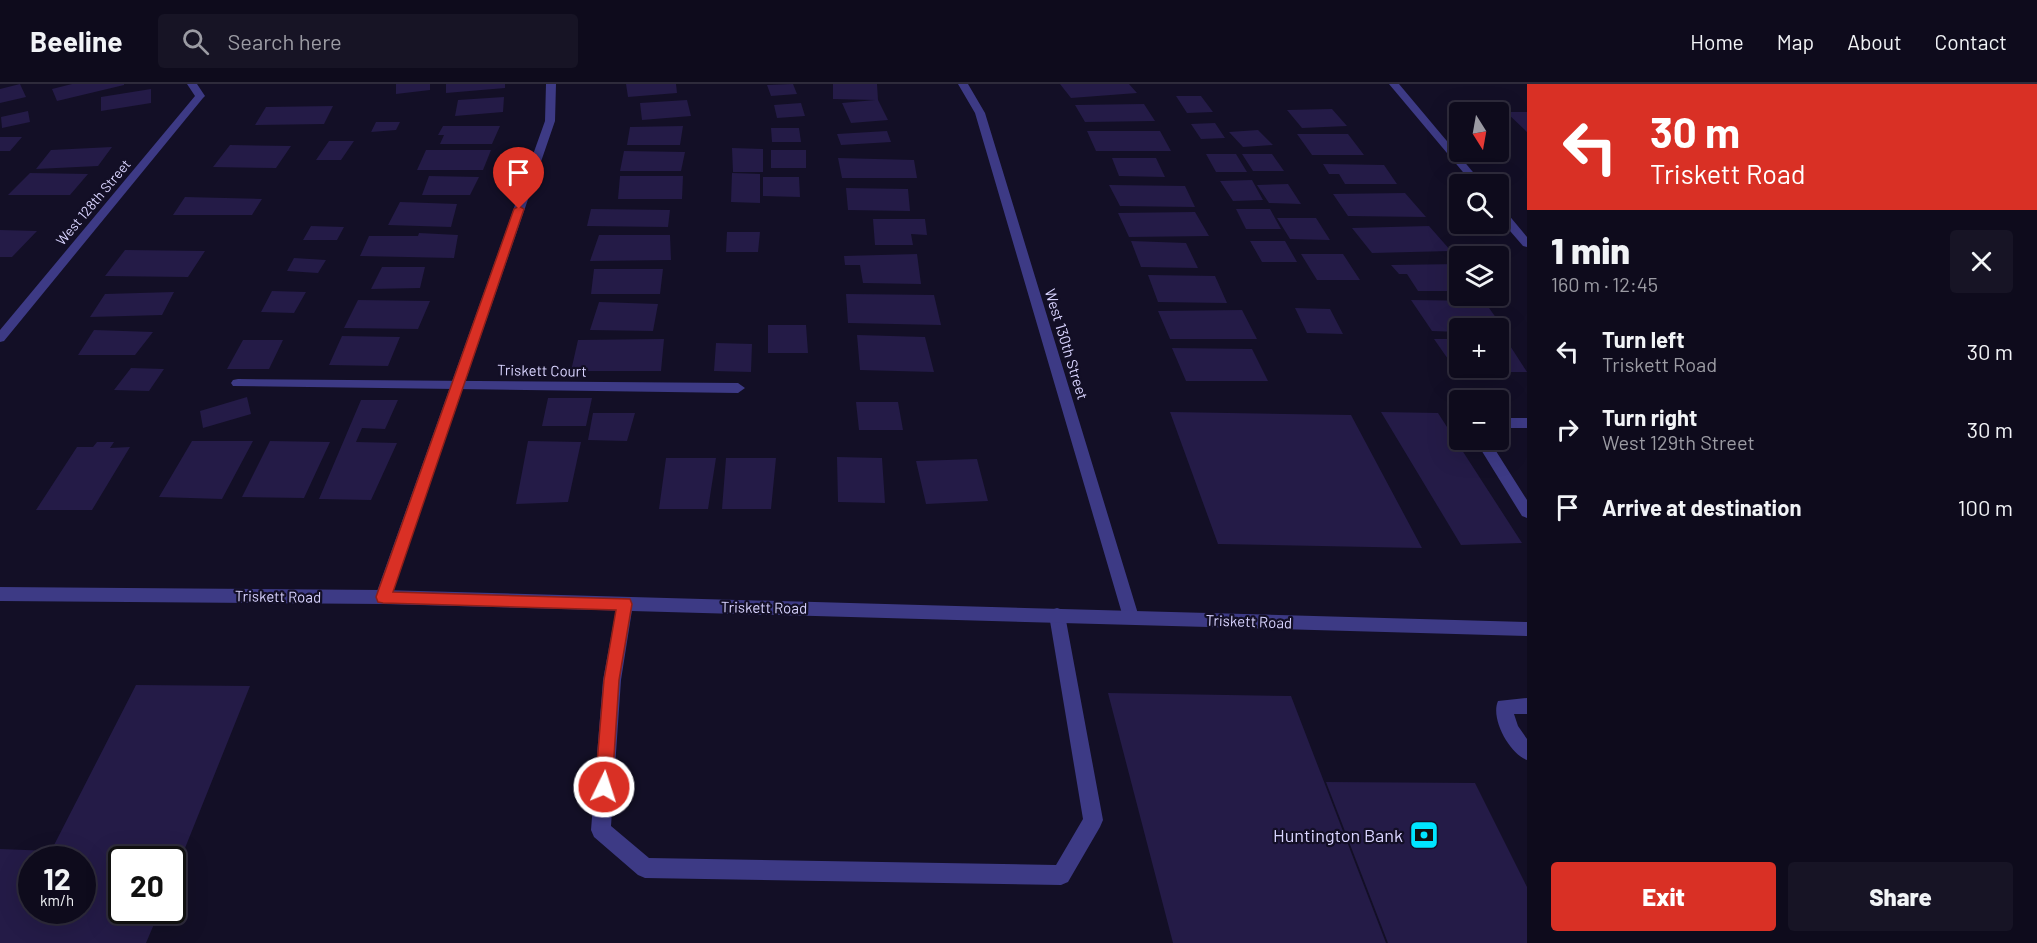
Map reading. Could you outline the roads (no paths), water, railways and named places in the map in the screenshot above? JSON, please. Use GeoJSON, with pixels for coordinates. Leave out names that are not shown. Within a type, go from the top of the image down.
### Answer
{"type":"FeatureCollection","features":[{"type":"Feature","properties":{"kind":"street","name":"West 128th Street"},"geometry":{"type":"LineString","coordinates":[[0,338],[200,96],[192,84]]}},
{"type":"Feature","properties":{"kind":"street"},"geometry":{"type":"LineString","coordinates":[[383,597],[550,121],[551,84]]}},
{"type":"Feature","properties":{"kind":"street","name":"West 130th Street"},"geometry":{"type":"LineString","coordinates":[[963,84],[980,112],[1131,617]]}},
{"type":"Feature","properties":{"kind":"street"},"geometry":{"type":"LineString","coordinates":[[1394,84],[1470,174]]}},
{"type":"Feature","properties":{"kind":"street"},"geometry":{"type":"LineString","coordinates":[[1509,223],[1527,244]]}},
{"type":"Feature","properties":{"kind":"street","name":"Triskett Court"},"geometry":{"type":"LineString","coordinates":[[238,383],[738,388]]}},
{"type":"Feature","properties":{"kind":"street"},"geometry":{"type":"LineString","coordinates":[[1509,423],[1527,423]]}},
{"type":"Feature","properties":{"kind":"street"},"geometry":{"type":"LineString","coordinates":[[1488,450],[1527,512]]}},
{"type":"Feature","properties":{"kind":"street","name":"Triskett Road"},"geometry":{"type":"LineString","coordinates":[[0,594],[383,597],[1527,629]]}},
{"type":"Feature","properties":{"kind":"street"},"geometry":{"type":"LineString","coordinates":[[625,604],[612,680],[601,830],[645,868],[1061,875],[1093,820],[1057,615]]}},
{"type":"Feature","properties":{"kind":"street"},"geometry":{"type":"LineString","coordinates":[[1527,706],[1504,706],[1505,720],[1516,741],[1527,752]]}},
{"type":"Feature","properties":{"kind":"place","name":"Huntington Bank"},"geometry":{"type":"Point","coordinates":[1424,835]}}]}
